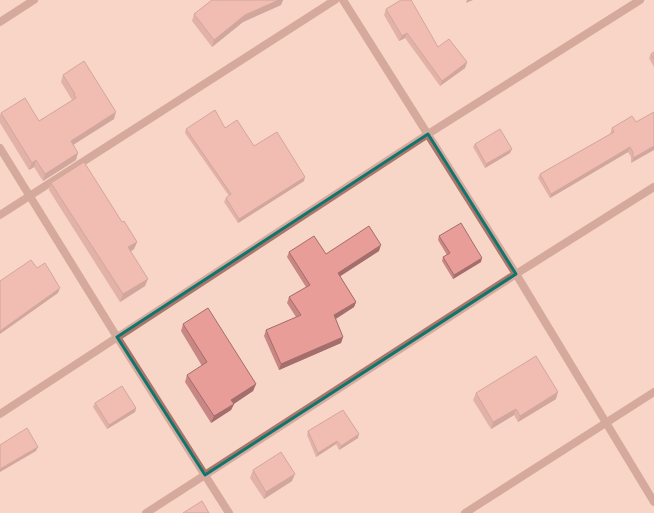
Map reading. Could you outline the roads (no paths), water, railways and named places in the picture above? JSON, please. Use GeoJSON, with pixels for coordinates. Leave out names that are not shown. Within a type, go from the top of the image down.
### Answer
{"type":"FeatureCollection","features":[{"type":"Feature","properties":{"kind":"street"},"geometry":{"type":"LineString","coordinates":[[0,22],[34,0]]}},
{"type":"Feature","properties":{"kind":"street"},"geometry":{"type":"LineString","coordinates":[[0,215],[336,0]]}},
{"type":"Feature","properties":{"kind":"street"},"geometry":{"type":"LineString","coordinates":[[343,0],[516,274],[654,502]]}},
{"type":"Feature","properties":{"kind":"street"},"geometry":{"type":"LineString","coordinates":[[0,414],[428,134],[640,0]]}},
{"type":"Feature","properties":{"kind":"street"},"geometry":{"type":"LineString","coordinates":[[0,148],[117,337],[229,513]]}},
{"type":"Feature","properties":{"kind":"street"},"geometry":{"type":"LineString","coordinates":[[146,513],[516,274],[654,187]]}},
{"type":"Feature","properties":{"kind":"street"},"geometry":{"type":"LineString","coordinates":[[465,513],[654,392]]}}]}
